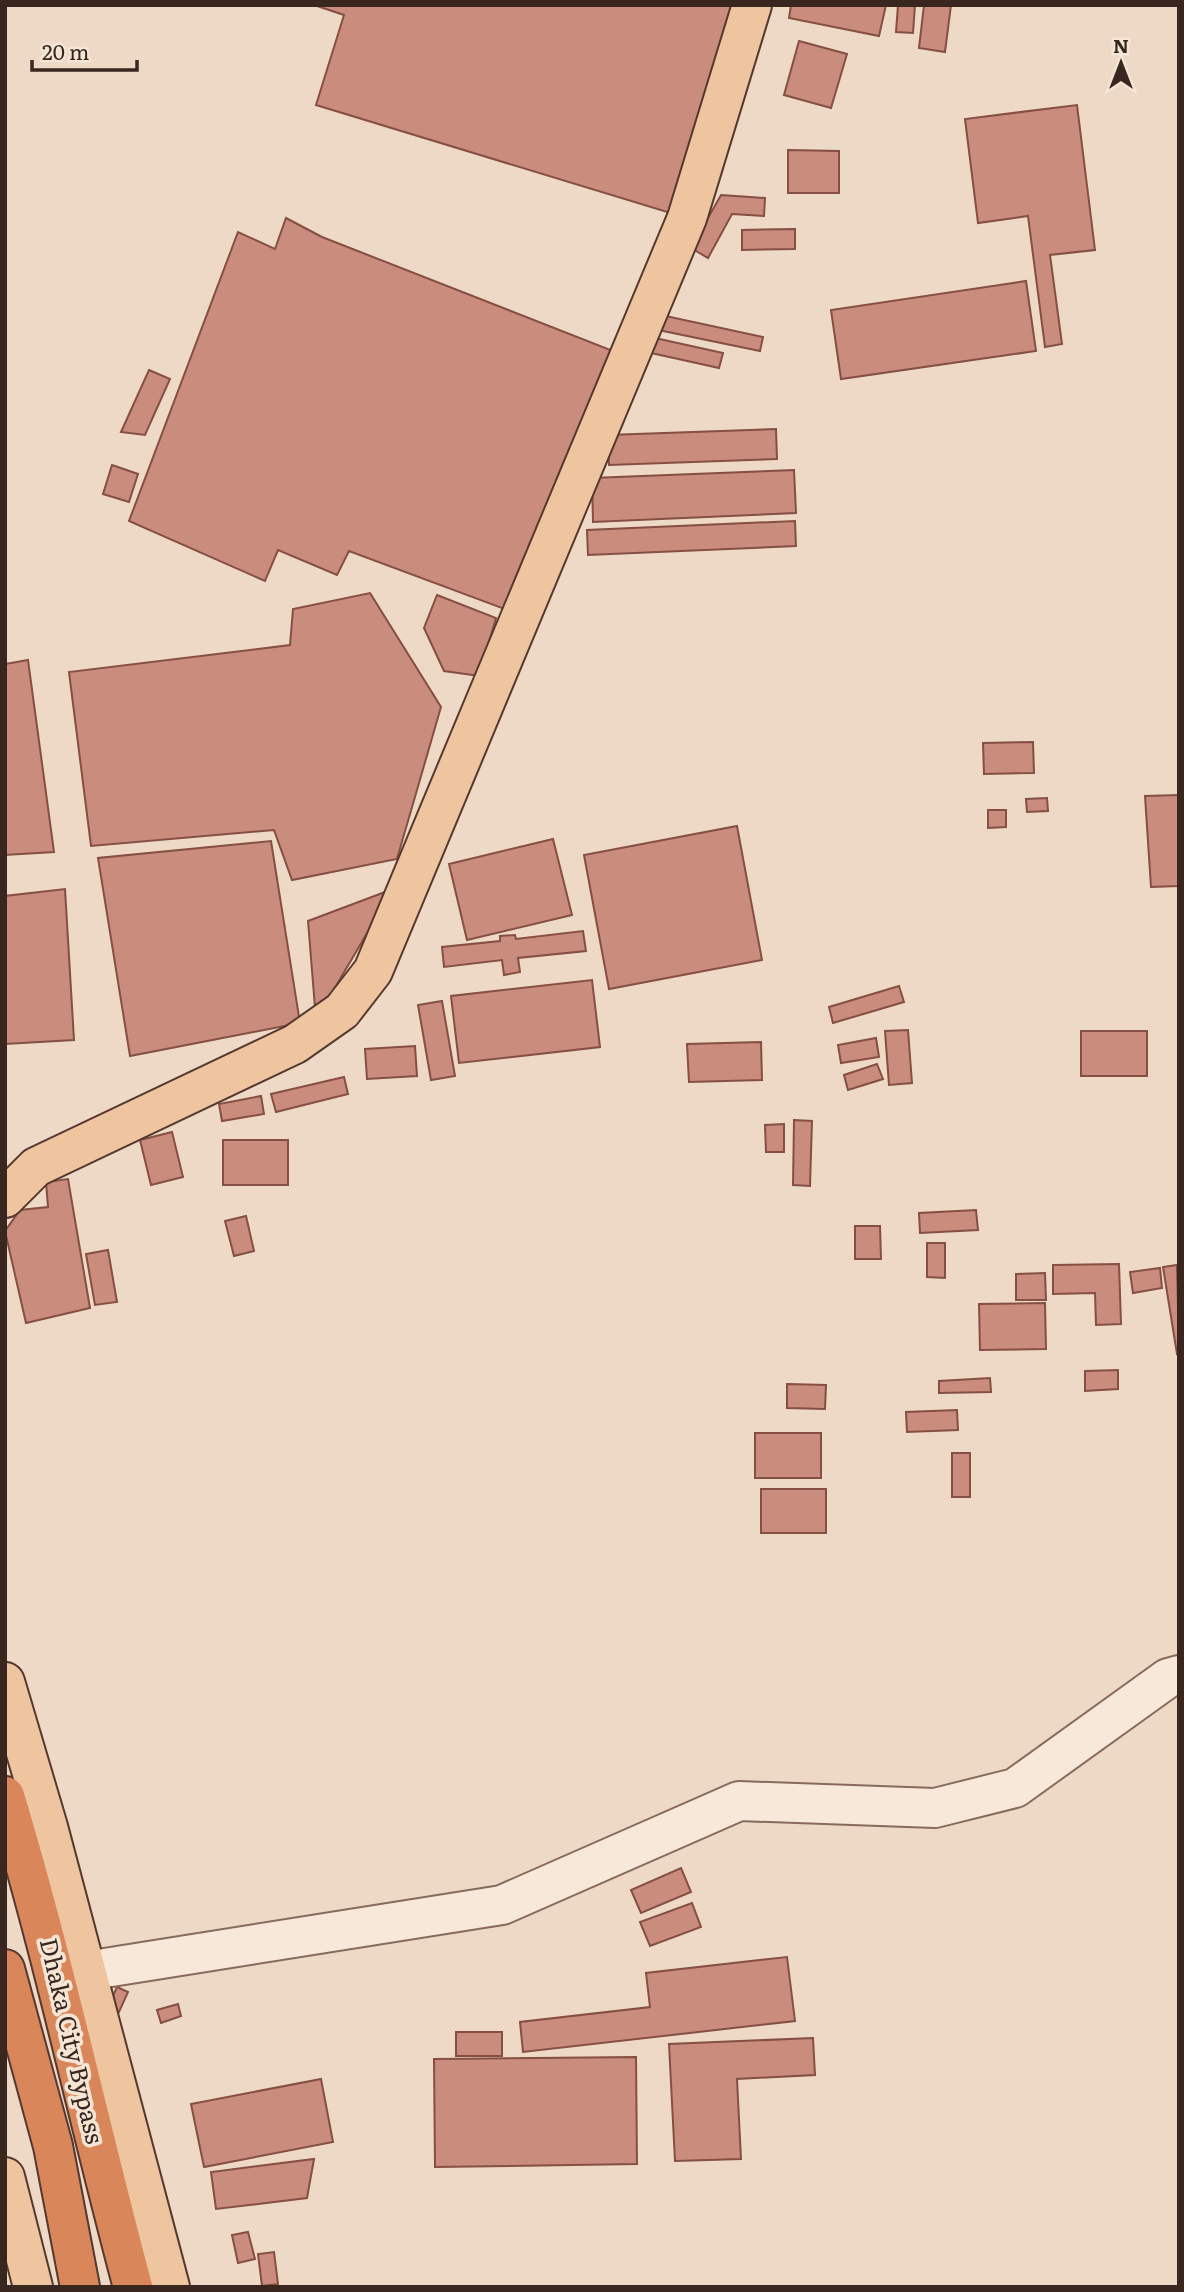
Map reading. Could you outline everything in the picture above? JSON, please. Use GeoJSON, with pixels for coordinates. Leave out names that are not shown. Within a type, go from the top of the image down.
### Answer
{"type":"FeatureCollection","features":[{"type":"Feature","properties":{"kind":"highway","name":"Dhaka City Bypass"},"geometry":{"type":"LineString","coordinates":[[5,1796],[57,1975],[93,2136],[133,2287]]}},
{"type":"Feature","properties":{"kind":"highway","name":"Dhaka City Bypass"},"geometry":{"type":"LineString","coordinates":[[5,1969],[53,2146],[79,2287]]}},
{"type":"Feature","properties":{"kind":"main road"},"geometry":{"type":"LineString","coordinates":[[5,1198],[36,1167],[295,1044],[342,1011],[373,971],[687,218],[752,5]]}},
{"type":"Feature","properties":{"kind":"main road"},"geometry":{"type":"LineString","coordinates":[[5,1682],[86,1971],[170,2287]]}},
{"type":"Feature","properties":{"kind":"main road"},"geometry":{"type":"LineString","coordinates":[[5,2177],[33,2287]]}},
{"type":"Feature","properties":{"kind":"street"},"geometry":{"type":"LineString","coordinates":[[86,1971],[502,1905],[739,1801],[935,1808],[1015,1788],[1168,1678],[1179,1675]]}},
{"type":"Feature","properties":{"kind":"building"},"geometry":{"type":"Polygon","coordinates":[[[314,5],[739,5],[687,218],[316,105],[344,15],[314,5]]]}},
{"type":"Feature","properties":{"kind":"building"},"geometry":{"type":"Polygon","coordinates":[[[791,5],[886,5],[879,36],[789,18],[791,5]]]}},
{"type":"Feature","properties":{"kind":"building"},"geometry":{"type":"Polygon","coordinates":[[[898,5],[915,5],[913,33],[896,32],[898,5]]]}},
{"type":"Feature","properties":{"kind":"building"},"geometry":{"type":"Polygon","coordinates":[[[924,5],[951,5],[945,52],[919,48],[924,5]]]}},
{"type":"Feature","properties":{"kind":"building"},"geometry":{"type":"Polygon","coordinates":[[[799,41],[847,54],[831,108],[784,95],[799,41]]]}},
{"type":"Feature","properties":{"kind":"building"},"geometry":{"type":"Polygon","coordinates":[[[1077,105],[1095,250],[1050,255],[1062,344],[1045,347],[1028,216],[978,223],[965,119],[1077,105]]]}},
{"type":"Feature","properties":{"kind":"building"},"geometry":{"type":"Polygon","coordinates":[[[788,150],[839,151],[839,193],[788,193],[788,150]]]}},
{"type":"Feature","properties":{"kind":"building"},"geometry":{"type":"Polygon","coordinates":[[[721,195],[765,198],[764,216],[732,214],[708,258],[691,248],[721,195]]]}},
{"type":"Feature","properties":{"kind":"building"},"geometry":{"type":"Polygon","coordinates":[[[286,218],[322,237],[613,351],[510,611],[349,551],[337,575],[278,550],[265,581],[129,521],[238,232],[275,249],[286,218]]]}},
{"type":"Feature","properties":{"kind":"building"},"geometry":{"type":"Polygon","coordinates":[[[795,229],[795,249],[742,250],[742,230],[795,229]]]}},
{"type":"Feature","properties":{"kind":"building"},"geometry":{"type":"Polygon","coordinates":[[[1026,281],[1036,351],[841,379],[831,310],[1026,281]]]}},
{"type":"Feature","properties":{"kind":"building"},"geometry":{"type":"Polygon","coordinates":[[[661,315],[763,337],[760,351],[658,330],[661,315]]]}},
{"type":"Feature","properties":{"kind":"building"},"geometry":{"type":"Polygon","coordinates":[[[655,338],[723,353],[719,368],[651,353],[655,338]]]}},
{"type":"Feature","properties":{"kind":"building"},"geometry":{"type":"Polygon","coordinates":[[[149,370],[170,379],[145,435],[121,432],[149,370]]]}},
{"type":"Feature","properties":{"kind":"building"},"geometry":{"type":"Polygon","coordinates":[[[776,429],[777,459],[609,465],[608,435],[776,429]]]}},
{"type":"Feature","properties":{"kind":"building"},"geometry":{"type":"Polygon","coordinates":[[[112,465],[138,474],[129,502],[103,494],[112,465]]]}},
{"type":"Feature","properties":{"kind":"building"},"geometry":{"type":"Polygon","coordinates":[[[794,470],[796,513],[593,522],[592,478],[794,470]]]}},
{"type":"Feature","properties":{"kind":"building"},"geometry":{"type":"Polygon","coordinates":[[[795,521],[796,546],[588,555],[587,530],[795,521]]]}},
{"type":"Feature","properties":{"kind":"building"},"geometry":{"type":"Polygon","coordinates":[[[370,593],[441,707],[397,859],[292,880],[274,830],[91,846],[69,672],[290,645],[293,609],[370,593]]]}},
{"type":"Feature","properties":{"kind":"building"},"geometry":{"type":"Polygon","coordinates":[[[437,595],[496,618],[479,676],[444,671],[424,628],[437,595]]]}},
{"type":"Feature","properties":{"kind":"building"},"geometry":{"type":"Polygon","coordinates":[[[28,660],[54,852],[5,855],[5,664],[28,660]]]}},
{"type":"Feature","properties":{"kind":"building"},"geometry":{"type":"Polygon","coordinates":[[[1033,742],[1034,773],[984,774],[983,743],[1033,742]]]}},
{"type":"Feature","properties":{"kind":"building"},"geometry":{"type":"Polygon","coordinates":[[[1179,795],[1179,886],[1151,887],[1145,796],[1179,795]]]}},
{"type":"Feature","properties":{"kind":"building"},"geometry":{"type":"Polygon","coordinates":[[[1047,798],[1048,811],[1027,812],[1026,799],[1047,798]]]}},
{"type":"Feature","properties":{"kind":"building"},"geometry":{"type":"Polygon","coordinates":[[[988,810],[1006,810],[1006,827],[988,828],[988,810]]]}},
{"type":"Feature","properties":{"kind":"building"},"geometry":{"type":"Polygon","coordinates":[[[737,826],[762,960],[609,989],[584,855],[737,826]]]}},
{"type":"Feature","properties":{"kind":"building"},"geometry":{"type":"Polygon","coordinates":[[[553,839],[572,915],[467,940],[449,864],[553,839]]]}},
{"type":"Feature","properties":{"kind":"building"},"geometry":{"type":"Polygon","coordinates":[[[271,841],[300,1023],[130,1056],[98,858],[271,841]]]}},
{"type":"Feature","properties":{"kind":"building"},"geometry":{"type":"Polygon","coordinates":[[[65,889],[74,1040],[5,1044],[5,896],[65,889]]]}},
{"type":"Feature","properties":{"kind":"building"},"geometry":{"type":"Polygon","coordinates":[[[393,889],[316,1020],[308,921],[393,889]]]}},
{"type":"Feature","properties":{"kind":"building"},"geometry":{"type":"Polygon","coordinates":[[[583,931],[586,951],[518,958],[520,972],[504,975],[502,960],[444,967],[442,947],[500,941],[500,936],[515,935],[516,939],[583,931]]]}},
{"type":"Feature","properties":{"kind":"building"},"geometry":{"type":"Polygon","coordinates":[[[592,980],[600,1047],[459,1063],[451,996],[592,980]]]}},
{"type":"Feature","properties":{"kind":"building"},"geometry":{"type":"Polygon","coordinates":[[[899,986],[904,1002],[833,1023],[829,1007],[899,986]]]}},
{"type":"Feature","properties":{"kind":"building"},"geometry":{"type":"Polygon","coordinates":[[[442,1001],[455,1076],[431,1080],[418,1005],[442,1001]]]}},
{"type":"Feature","properties":{"kind":"building"},"geometry":{"type":"Polygon","coordinates":[[[908,1030],[912,1083],[889,1085],[885,1031],[908,1030]]]}},
{"type":"Feature","properties":{"kind":"building"},"geometry":{"type":"Polygon","coordinates":[[[1081,1031],[1147,1031],[1147,1076],[1081,1076],[1081,1031]]]}},
{"type":"Feature","properties":{"kind":"building"},"geometry":{"type":"Polygon","coordinates":[[[876,1038],[879,1057],[841,1063],[838,1045],[876,1038]]]}},
{"type":"Feature","properties":{"kind":"building"},"geometry":{"type":"Polygon","coordinates":[[[761,1042],[762,1080],[689,1082],[687,1044],[761,1042]]]}},
{"type":"Feature","properties":{"kind":"building"},"geometry":{"type":"Polygon","coordinates":[[[415,1046],[417,1076],[367,1079],[365,1049],[415,1046]]]}},
{"type":"Feature","properties":{"kind":"building"},"geometry":{"type":"Polygon","coordinates":[[[877,1064],[883,1079],[848,1090],[844,1075],[877,1064]]]}},
{"type":"Feature","properties":{"kind":"building"},"geometry":{"type":"Polygon","coordinates":[[[344,1077],[348,1094],[276,1112],[271,1094],[344,1077]]]}},
{"type":"Feature","properties":{"kind":"building"},"geometry":{"type":"Polygon","coordinates":[[[261,1096],[264,1114],[222,1121],[219,1104],[261,1096]]]}},
{"type":"Feature","properties":{"kind":"building"},"geometry":{"type":"Polygon","coordinates":[[[794,1120],[812,1121],[810,1186],[793,1185],[794,1120]]]}},
{"type":"Feature","properties":{"kind":"building"},"geometry":{"type":"Polygon","coordinates":[[[784,1124],[784,1152],[766,1152],[765,1125],[784,1124]]]}},
{"type":"Feature","properties":{"kind":"building"},"geometry":{"type":"Polygon","coordinates":[[[172,1132],[183,1177],[151,1185],[140,1140],[172,1132]]]}},
{"type":"Feature","properties":{"kind":"building"},"geometry":{"type":"Polygon","coordinates":[[[223,1140],[288,1140],[288,1185],[223,1185],[223,1140]]]}},
{"type":"Feature","properties":{"kind":"building"},"geometry":{"type":"Polygon","coordinates":[[[68,1179],[90,1308],[26,1323],[5,1231],[20,1210],[48,1207],[46,1182],[68,1179]]]}},
{"type":"Feature","properties":{"kind":"building"},"geometry":{"type":"Polygon","coordinates":[[[976,1210],[978,1230],[920,1233],[919,1213],[976,1210]]]}},
{"type":"Feature","properties":{"kind":"building"},"geometry":{"type":"Polygon","coordinates":[[[246,1216],[254,1251],[234,1256],[225,1221],[246,1216]]]}},
{"type":"Feature","properties":{"kind":"building"},"geometry":{"type":"Polygon","coordinates":[[[855,1226],[880,1226],[881,1259],[855,1259],[855,1226]]]}},
{"type":"Feature","properties":{"kind":"building"},"geometry":{"type":"Polygon","coordinates":[[[927,1243],[945,1243],[945,1278],[927,1277],[927,1243]]]}},
{"type":"Feature","properties":{"kind":"building"},"geometry":{"type":"Polygon","coordinates":[[[108,1250],[117,1302],[95,1305],[86,1254],[108,1250]]]}},
{"type":"Feature","properties":{"kind":"building"},"geometry":{"type":"Polygon","coordinates":[[[1119,1264],[1121,1324],[1096,1325],[1095,1293],[1053,1294],[1053,1265],[1119,1264]]]}},
{"type":"Feature","properties":{"kind":"building"},"geometry":{"type":"Polygon","coordinates":[[[1177,1265],[1179,1353],[1177,1354],[1163,1267],[1177,1265]]]}},
{"type":"Feature","properties":{"kind":"building"},"geometry":{"type":"Polygon","coordinates":[[[1160,1268],[1162,1288],[1133,1293],[1130,1272],[1160,1268]]]}},
{"type":"Feature","properties":{"kind":"building"},"geometry":{"type":"Polygon","coordinates":[[[1045,1273],[1046,1300],[1016,1300],[1016,1274],[1045,1273]]]}},
{"type":"Feature","properties":{"kind":"building"},"geometry":{"type":"Polygon","coordinates":[[[1045,1303],[1046,1349],[980,1350],[979,1304],[1045,1303]]]}},
{"type":"Feature","properties":{"kind":"building"},"geometry":{"type":"Polygon","coordinates":[[[1118,1370],[1118,1389],[1085,1391],[1085,1371],[1118,1370]]]}},
{"type":"Feature","properties":{"kind":"building"},"geometry":{"type":"Polygon","coordinates":[[[990,1378],[991,1392],[939,1393],[939,1381],[990,1378]]]}},
{"type":"Feature","properties":{"kind":"building"},"geometry":{"type":"Polygon","coordinates":[[[787,1384],[826,1385],[825,1409],[787,1408],[787,1384]]]}},
{"type":"Feature","properties":{"kind":"building"},"geometry":{"type":"Polygon","coordinates":[[[957,1410],[958,1430],[907,1432],[906,1412],[957,1410]]]}},
{"type":"Feature","properties":{"kind":"building"},"geometry":{"type":"Polygon","coordinates":[[[755,1433],[821,1433],[821,1478],[755,1478],[755,1433]]]}},
{"type":"Feature","properties":{"kind":"building"},"geometry":{"type":"Polygon","coordinates":[[[952,1453],[970,1453],[970,1497],[952,1497],[952,1453]]]}},
{"type":"Feature","properties":{"kind":"building"},"geometry":{"type":"Polygon","coordinates":[[[761,1489],[826,1489],[826,1533],[761,1533],[761,1489]]]}},
{"type":"Feature","properties":{"kind":"building"},"geometry":{"type":"Polygon","coordinates":[[[681,1868],[691,1892],[641,1913],[631,1890],[681,1868]]]}},
{"type":"Feature","properties":{"kind":"building"},"geometry":{"type":"Polygon","coordinates":[[[692,1903],[701,1927],[650,1946],[640,1922],[692,1903]]]}},
{"type":"Feature","properties":{"kind":"building"},"geometry":{"type":"Polygon","coordinates":[[[787,1957],[795,2021],[523,2052],[520,2022],[650,2007],[646,1973],[787,1957]]]}},
{"type":"Feature","properties":{"kind":"building"},"geometry":{"type":"Polygon","coordinates":[[[117,1987],[128,1992],[119,2012],[108,2007],[117,1987]]]}},
{"type":"Feature","properties":{"kind":"building"},"geometry":{"type":"Polygon","coordinates":[[[178,2004],[181,2016],[161,2023],[157,2010],[178,2004]]]}},
{"type":"Feature","properties":{"kind":"building"},"geometry":{"type":"Polygon","coordinates":[[[456,2032],[502,2032],[502,2056],[456,2056],[456,2032]]]}},
{"type":"Feature","properties":{"kind":"building"},"geometry":{"type":"Polygon","coordinates":[[[813,2038],[815,2075],[737,2079],[741,2159],[675,2161],[669,2044],[813,2038]]]}},
{"type":"Feature","properties":{"kind":"building"},"geometry":{"type":"Polygon","coordinates":[[[636,2057],[637,2164],[435,2167],[434,2059],[636,2057]]]}},
{"type":"Feature","properties":{"kind":"building"},"geometry":{"type":"Polygon","coordinates":[[[321,2079],[333,2142],[204,2167],[191,2104],[321,2079]]]}},
{"type":"Feature","properties":{"kind":"building"},"geometry":{"type":"Polygon","coordinates":[[[314,2159],[307,2198],[216,2209],[211,2172],[314,2159]]]}},
{"type":"Feature","properties":{"kind":"building"},"geometry":{"type":"Polygon","coordinates":[[[248,2232],[255,2259],[238,2263],[232,2235],[248,2232]]]}},
{"type":"Feature","properties":{"kind":"building"},"geometry":{"type":"Polygon","coordinates":[[[274,2252],[278,2284],[262,2286],[258,2254],[274,2252]]]}}]}
